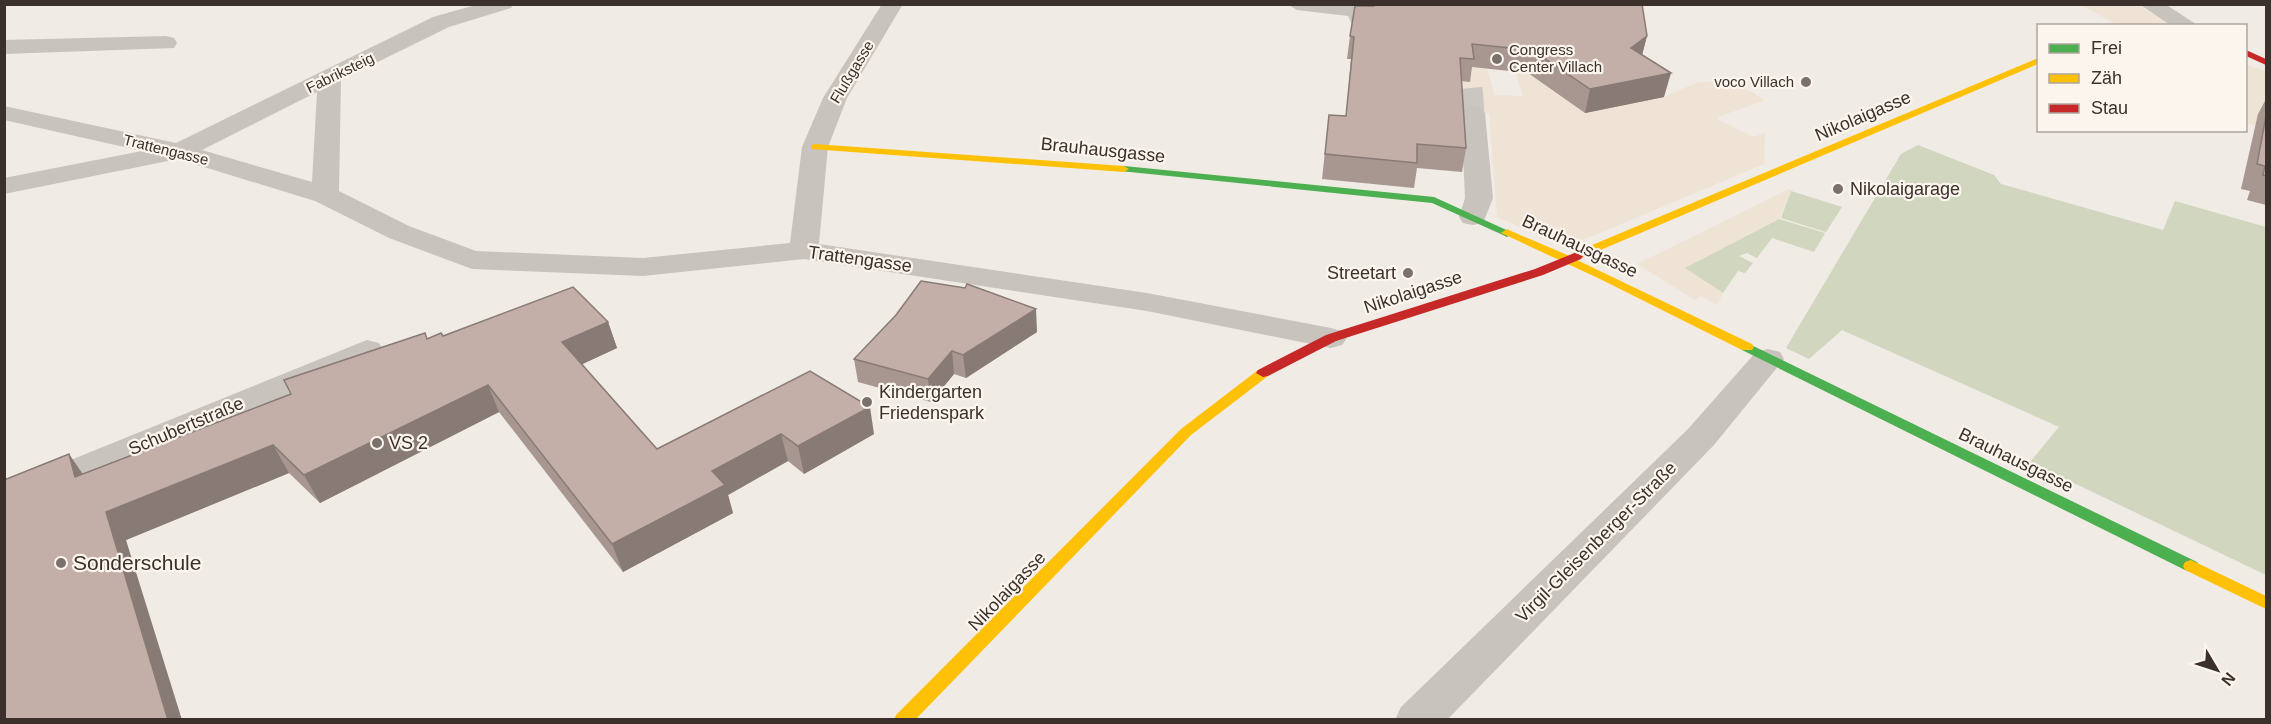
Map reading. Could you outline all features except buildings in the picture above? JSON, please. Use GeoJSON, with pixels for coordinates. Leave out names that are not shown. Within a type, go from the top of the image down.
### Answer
{"type":"FeatureCollection","features":[{"type":"Feature","properties":{"kind":"street","name":"Fabriksteig"},"geometry":{"type":"LineString","coordinates":[[179,151],[441,22],[504,4]]}},
{"type":"Feature","properties":{"kind":"street","name":"Flußgasse"},"geometry":{"type":"LineString","coordinates":[[804,250],[815,147],[835,98],[893,4]]}},
{"type":"Feature","properties":{"kind":"street"},"geometry":{"type":"LineString","coordinates":[[1297,4],[1356,11],[1361,21]]}},
{"type":"Feature","properties":{"kind":"street"},"geometry":{"type":"LineString","coordinates":[[2149,4],[2185,24]]}},
{"type":"Feature","properties":{"kind":"street"},"geometry":{"type":"LineString","coordinates":[[4,47],[166,43]]}},
{"type":"Feature","properties":{"kind":"street"},"geometry":{"type":"LineString","coordinates":[[2247,53],[2266,62]]}},
{"type":"Feature","properties":{"kind":"street","name":"Nikolaigasse"},"geometry":{"type":"LineString","coordinates":[[903,720],[939,686],[1186,432],[1269,368],[1331,338],[1539,272],[2037,61]]}},
{"type":"Feature","properties":{"kind":"street"},"geometry":{"type":"LineString","coordinates":[[325,195],[328,79]]}},
{"type":"Feature","properties":{"kind":"street","name":"Trattengasse"},"geometry":{"type":"LineString","coordinates":[[4,113],[179,151],[325,195],[399,232],[472,260],[643,267],[804,250],[1147,302],[1331,338]]}},
{"type":"Feature","properties":{"kind":"street"},"geometry":{"type":"LineString","coordinates":[[1473,113],[1479,198],[1473,217]]}},
{"type":"Feature","properties":{"kind":"street","name":"Brauhausgasse"},"geometry":{"type":"LineString","coordinates":[[815,147],[1061,163],[1434,200],[1568,260],[2266,603]]}},
{"type":"Feature","properties":{"kind":"street"},"geometry":{"type":"LineString","coordinates":[[4,186],[179,151]]}},
{"type":"Feature","properties":{"kind":"street","name":"Schubertstraße"},"geometry":{"type":"LineString","coordinates":[[4,502],[367,350]]}},
{"type":"Feature","properties":{"kind":"street","name":"Virgil-Gleisenberger-Straße"},"geometry":{"type":"LineString","coordinates":[[1417,720],[1701,437],[1768,359]]}},
{"type":"Feature","properties":{"kind":"green space"},"geometry":{"type":"Polygon","coordinates":[[[1918,145],[1994,175],[2001,184],[2163,230],[2175,201],[2266,227],[2266,575],[2030,462],[2059,427],[1842,330],[1809,359],[1786,348],[1901,154],[1918,145]]]}},
{"type":"Feature","properties":{"kind":"green space"},"geometry":{"type":"Polygon","coordinates":[[[1791,191],[1842,207],[1826,232],[1781,218],[1791,191]]]}},
{"type":"Feature","properties":{"kind":"green space"},"geometry":{"type":"Polygon","coordinates":[[[1779,219],[1825,233],[1814,252],[1772,238],[1757,258],[1747,253],[1739,256],[1753,263],[1745,273],[1738,271],[1723,293],[1684,268],[1779,219]]]}},
{"type":"Feature","properties":{"kind":"shaded area"},"geometry":{"type":"Polygon","coordinates":[[[2136,5],[2174,24],[2116,24],[2083,6],[2136,5]]]}},
{"type":"Feature","properties":{"kind":"shaded area"},"geometry":{"type":"Polygon","coordinates":[[[2247,65],[2266,71],[2266,114],[2260,127],[2247,123],[2247,65]]]}},
{"type":"Feature","properties":{"kind":"shaded area"},"geometry":{"type":"Polygon","coordinates":[[[1468,67],[1487,69],[1495,95],[1523,96],[1515,72],[1528,73],[1585,113],[1664,97],[1696,83],[1732,80],[1765,100],[1718,117],[1719,120],[1753,137],[1765,133],[1764,164],[1576,243],[1547,239],[1497,217],[1489,114],[1458,113],[1456,81],[1468,67]]]}},
{"type":"Feature","properties":{"kind":"shaded area"},"geometry":{"type":"Polygon","coordinates":[[[1789,189],[1791,191],[1779,219],[1685,268],[1723,293],[1717,305],[1701,296],[1695,300],[1637,264],[1789,189]]]}},
{"type":"Feature","properties":{"kind":"tunnel"},"geometry":{"type":"LineString","coordinates":[[1471,88],[1473,113]]}},
{"type":"Feature","properties":{"kind":"traffic: fast"},"geometry":{"type":"LineString","coordinates":[[1124,169],[1434,200],[1507,233]]}},
{"type":"Feature","properties":{"kind":"traffic: fast"},"geometry":{"type":"LineString","coordinates":[[1747,347],[2191,566]]}},
{"type":"Feature","properties":{"kind":"traffic: slow"},"geometry":{"type":"LineString","coordinates":[[1577,256],[2037,61]]}},
{"type":"Feature","properties":{"kind":"traffic: slow"},"geometry":{"type":"LineString","coordinates":[[815,147],[1124,169]]}},
{"type":"Feature","properties":{"kind":"traffic: slow"},"geometry":{"type":"LineString","coordinates":[[1507,233],[1604,276],[1747,347]]}},
{"type":"Feature","properties":{"kind":"traffic: slow"},"geometry":{"type":"LineString","coordinates":[[903,720],[1186,432],[1263,373]]}},
{"type":"Feature","properties":{"kind":"traffic: slow"},"geometry":{"type":"LineString","coordinates":[[2191,566],[2266,603]]}},
{"type":"Feature","properties":{"kind":"traffic: jam"},"geometry":{"type":"LineString","coordinates":[[2247,53],[2266,62]]}},
{"type":"Feature","properties":{"kind":"traffic: jam"},"geometry":{"type":"LineString","coordinates":[[1263,373],[1331,338],[1539,272],[1577,256]]}},
{"type":"Feature","properties":{"kind":"place","name":"Congress Center Villach"},"geometry":{"type":"Point","coordinates":[1497,59]}},
{"type":"Feature","properties":{"kind":"place","name":"voco Villach"},"geometry":{"type":"Point","coordinates":[1806,82]}},
{"type":"Feature","properties":{"kind":"place","name":"Nikolaigarage"},"geometry":{"type":"Point","coordinates":[1838,189]}},
{"type":"Feature","properties":{"kind":"place","name":"Streetart"},"geometry":{"type":"Point","coordinates":[1408,273]}},
{"type":"Feature","properties":{"kind":"place","name":"Kindergarten Friedenspark"},"geometry":{"type":"Point","coordinates":[867,402]}},
{"type":"Feature","properties":{"kind":"place","name":"VS 2"},"geometry":{"type":"Point","coordinates":[377,443]}},
{"type":"Feature","properties":{"kind":"place","name":"Sonderschule"},"geometry":{"type":"Point","coordinates":[61,563]}}]}
